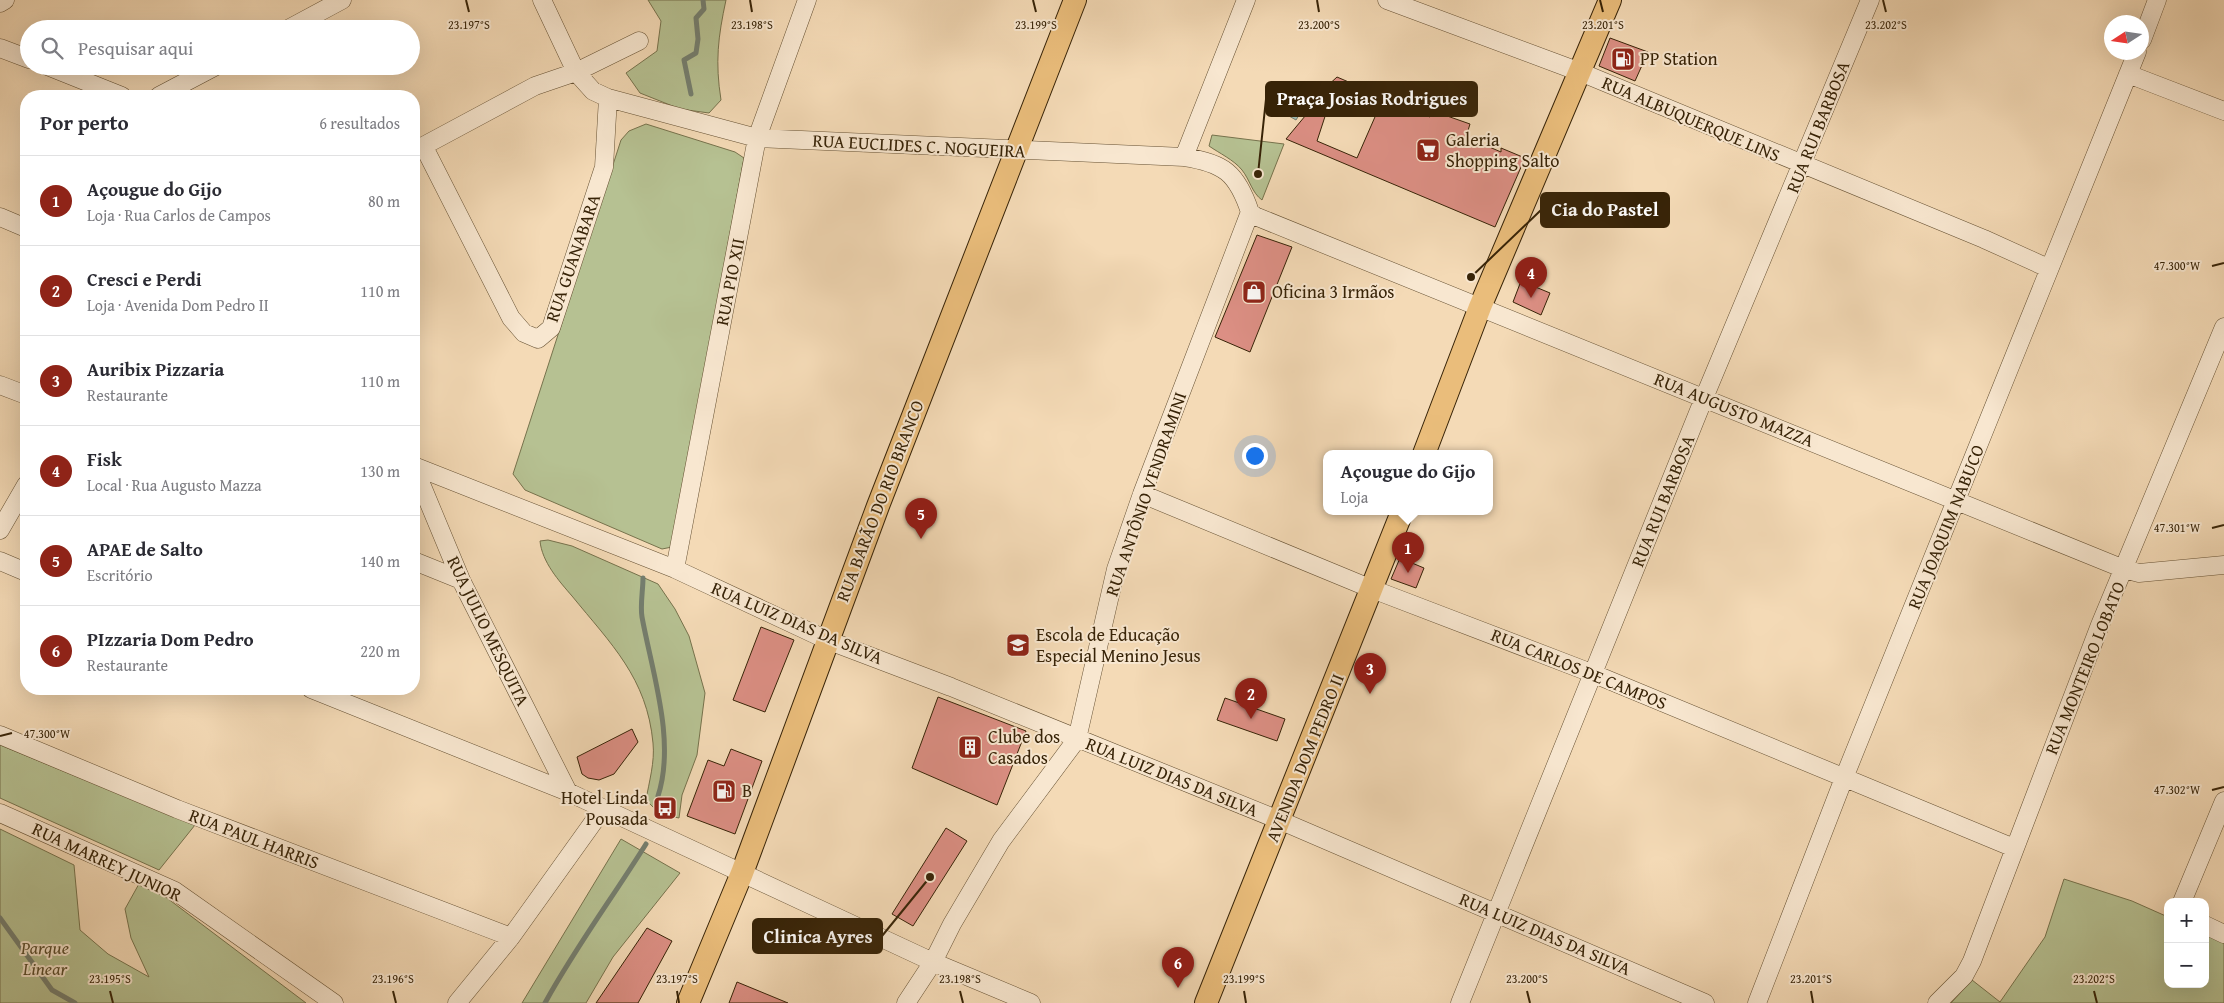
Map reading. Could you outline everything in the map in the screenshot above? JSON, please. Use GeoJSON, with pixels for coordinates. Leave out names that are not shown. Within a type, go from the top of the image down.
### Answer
{"type":"FeatureCollection","features":[{"type":"Feature","properties":{"kind":"main road","name":"RUA BARÃO DO RIO BRANCO"},"geometry":{"type":"LineString","coordinates":[[688,1003],[742,873],[827,640],[1075,0]]}},
{"type":"Feature","properties":{"kind":"main road"},"geometry":{"type":"LineString","coordinates":[[1426,450],[1480,307],[1610,0]]}},
{"type":"Feature","properties":{"kind":"main road","name":"AVENIDA DOM PEDRO II"},"geometry":{"type":"LineString","coordinates":[[1206,1003],[1401,515]]}},
{"type":"Feature","properties":{"kind":"street"},"geometry":{"type":"LineString","coordinates":[[0,3],[5,0]]}},
{"type":"Feature","properties":{"kind":"street"},"geometry":{"type":"LineString","coordinates":[[305,20],[342,0]]}},
{"type":"Feature","properties":{"kind":"street","name":"RUA EUCLIDES C. NOGUEIRA"},"geometry":{"type":"LineString","coordinates":[[542,0],[576,72],[593,91],[608,98],[757,138],[1015,151],[1184,157],[1211,161],[1231,175],[1243,190],[1250,212]]}},
{"type":"Feature","properties":{"kind":"street","name":"RUA PIO XII"},"geometry":{"type":"LineString","coordinates":[[675,570],[757,138],[807,0]]}},
{"type":"Feature","properties":{"kind":"street"},"geometry":{"type":"LineString","coordinates":[[1184,157],[1246,0]]}},
{"type":"Feature","properties":{"kind":"street","name":"RUA ALBUQUERQUE LINS"},"geometry":{"type":"LineString","coordinates":[[1387,0],[1580,72],[1984,239],[2048,268]]}},
{"type":"Feature","properties":{"kind":"street","name":"RUA RUI BARBOSA"},"geometry":{"type":"LineString","coordinates":[[1460,1003],[1704,398],[1870,0]]}},
{"type":"Feature","properties":{"kind":"street"},"geometry":{"type":"LineString","coordinates":[[2149,21],[2157,0]]}},
{"type":"Feature","properties":{"kind":"street"},"geometry":{"type":"LineString","coordinates":[[420,148],[535,86],[576,72],[639,41]]}},
{"type":"Feature","properties":{"kind":"street"},"geometry":{"type":"LineString","coordinates":[[0,48],[20,56]]}},
{"type":"Feature","properties":{"kind":"street","name":"RUA JOAQUIM NABUCO"},"geometry":{"type":"LineString","coordinates":[[1757,1003],[1844,778],[2133,60]]}},
{"type":"Feature","properties":{"kind":"street"},"geometry":{"type":"LineString","coordinates":[[2128,74],[2224,111]]}},
{"type":"Feature","properties":{"kind":"street"},"geometry":{"type":"LineString","coordinates":[[69,75],[107,90]]}},
{"type":"Feature","properties":{"kind":"street"},"geometry":{"type":"LineString","coordinates":[[170,90],[199,75]]}},
{"type":"Feature","properties":{"kind":"street","name":"RUA GUANABARA"},"geometry":{"type":"LineString","coordinates":[[420,151],[511,318],[524,333],[538,339],[551,328],[604,167],[608,98]]}},
{"type":"Feature","properties":{"kind":"street","name":"RUA AUGUSTO MAZZA"},"geometry":{"type":"LineString","coordinates":[[1250,212],[1254,216],[2124,570],[2139,573],[2224,565]]}},
{"type":"Feature","properties":{"kind":"street","name":"RUA ANTÔNIO VENDRAMINI"},"geometry":{"type":"LineString","coordinates":[[906,1003],[933,962],[952,924],[1001,841],[1077,739],[1116,569],[1142,494],[1250,212]]}},
{"type":"Feature","properties":{"kind":"street"},"geometry":{"type":"LineString","coordinates":[[0,217],[20,225]]}},
{"type":"Feature","properties":{"kind":"street","name":"RUA MONTEIRO LOBATO"},"geometry":{"type":"LineString","coordinates":[[1937,1003],[1964,976],[1972,960],[2100,625],[2224,327]]}},
{"type":"Feature","properties":{"kind":"street"},"geometry":{"type":"LineString","coordinates":[[0,385],[20,393]]}},
{"type":"Feature","properties":{"kind":"street","name":"RUA LUIZ DIAS DA SILVA"},"geometry":{"type":"LineString","coordinates":[[420,469],[675,570],[827,640],[952,687],[1280,820],[1705,1003]]}},
{"type":"Feature","properties":{"kind":"street","name":"RUA JULIO MESQUITA"},"geometry":{"type":"LineString","coordinates":[[420,481],[461,580],[568,792]]}},
{"type":"Feature","properties":{"kind":"street","name":"RUA CARLOS DE CAMPOS"},"geometry":{"type":"LineString","coordinates":[[1142,494],[1372,589],[1594,674],[2014,848]]}},
{"type":"Feature","properties":{"kind":"street"},"geometry":{"type":"LineString","coordinates":[[0,530],[20,495]]}},
{"type":"Feature","properties":{"kind":"street"},"geometry":{"type":"LineString","coordinates":[[0,561],[20,569]]}},
{"type":"Feature","properties":{"kind":"street"},"geometry":{"type":"LineString","coordinates":[[420,563],[461,580]]}},
{"type":"Feature","properties":{"kind":"street"},"geometry":{"type":"LineString","coordinates":[[326,695],[568,792],[602,810],[933,962],[1031,1003]]}},
{"type":"Feature","properties":{"kind":"street","name":"RUA PAUL HARRIS"},"geometry":{"type":"LineString","coordinates":[[0,735],[177,809],[511,937]]}},
{"type":"Feature","properties":{"kind":"street"},"geometry":{"type":"LineString","coordinates":[[2184,898],[2224,801]]}},
{"type":"Feature","properties":{"kind":"street"},"geometry":{"type":"LineString","coordinates":[[457,1003],[511,937],[602,810]]}},
{"type":"Feature","properties":{"kind":"street","name":"RUA MARREY JUNIOR"},"geometry":{"type":"LineString","coordinates":[[0,813],[175,891],[334,1003]]}},
{"type":"Feature","properties":{"kind":"street"},"geometry":{"type":"LineString","coordinates":[[2209,927],[2224,934]]}},
{"type":"Feature","properties":{"kind":"green space"},"geometry":{"type":"Polygon","coordinates":[[[648,0],[726,0],[718,50],[721,100],[709,113],[680,109],[640,93],[626,73],[657,51],[661,21],[648,0]]]}},
{"type":"Feature","properties":{"kind":"green space"},"geometry":{"type":"Polygon","coordinates":[[[646,124],[735,152],[744,158],[672,547],[662,549],[525,490],[513,474],[621,140],[629,131],[646,124]]]}},
{"type":"Feature","properties":{"kind":"green space"},"geometry":{"type":"Polygon","coordinates":[[[1212,135],[1284,144],[1262,200],[1256,194],[1239,166],[1209,146],[1212,135]]]}},
{"type":"Feature","properties":{"kind":"green space"},"geometry":{"type":"Polygon","coordinates":[[[548,540],[572,546],[658,584],[675,609],[689,636],[705,693],[697,755],[682,795],[679,818],[660,814],[646,800],[652,765],[653,743],[643,699],[625,663],[613,646],[552,571],[541,549],[540,541],[548,540]]]}},
{"type":"Feature","properties":{"kind":"green space"},"geometry":{"type":"Polygon","coordinates":[[[0,745],[195,825],[159,870],[0,798],[0,745]]]}},
{"type":"Feature","properties":{"kind":"green space","name":"Parque Linear"},"geometry":{"type":"Polygon","coordinates":[[[0,829],[74,865],[80,930],[108,954],[149,977],[131,938],[125,909],[140,882],[167,898],[306,1003],[0,1003],[0,829]]]}},
{"type":"Feature","properties":{"kind":"green space"},"geometry":{"type":"Polygon","coordinates":[[[621,839],[680,873],[613,957],[586,1003],[522,1003],[621,839]]]}},
{"type":"Feature","properties":{"kind":"green space"},"geometry":{"type":"Polygon","coordinates":[[[2064,879],[2132,901],[2164,915],[2164,988],[2209,988],[2209,934],[2224,940],[2224,1003],[1951,1003],[1972,980],[2000,1002],[2045,937],[2064,879]]]}},
{"type":"Feature","properties":{"kind":"water"},"geometry":{"type":"Polygon","coordinates":[[[1299,99],[1306,104],[1296,120],[1289,116],[1299,99]]]}},
{"type":"Feature","properties":{"kind":"building","name":"PP Station"},"geometry":{"type":"Polygon","coordinates":[[[1610,38],[1648,52],[1635,81],[1599,66],[1610,38]]]}},
{"type":"Feature","properties":{"kind":"building","name":"Galeria Shopping Salto"},"geometry":{"type":"Polygon","coordinates":[[[1337,77],[1430,117],[1433,111],[1470,124],[1466,137],[1501,152],[1501,148],[1525,158],[1495,227],[1286,139],[1325,92],[1332,95],[1317,141],[1357,158],[1378,110],[1325,88],[1337,77]]]}},
{"type":"Feature","properties":{"kind":"building","name":"Oficina 3 Irmãos"},"geometry":{"type":"Polygon","coordinates":[[[1257,235],[1292,247],[1250,352],[1215,337],[1257,235]]]}},
{"type":"Feature","properties":{"kind":"building"},"geometry":{"type":"Polygon","coordinates":[[[1521,281],[1550,293],[1541,315],[1513,302],[1521,281]]]}},
{"type":"Feature","properties":{"kind":"building"},"geometry":{"type":"Polygon","coordinates":[[[1400,558],[1424,568],[1416,588],[1391,579],[1400,558]]]}},
{"type":"Feature","properties":{"kind":"building"},"geometry":{"type":"Polygon","coordinates":[[[761,627],[794,640],[765,712],[733,700],[761,627]]]}},
{"type":"Feature","properties":{"kind":"building","name":"Clube dos Casados"},"geometry":{"type":"Polygon","coordinates":[[[938,697],[1026,731],[997,805],[912,768],[938,697]]]}},
{"type":"Feature","properties":{"kind":"building"},"geometry":{"type":"Polygon","coordinates":[[[1225,698],[1285,719],[1277,741],[1217,720],[1225,698]]]}},
{"type":"Feature","properties":{"kind":"building"},"geometry":{"type":"Polygon","coordinates":[[[632,729],[638,742],[614,774],[599,780],[588,778],[582,774],[577,757],[632,729]]]}},
{"type":"Feature","properties":{"kind":"building","name":"B"},"geometry":{"type":"Polygon","coordinates":[[[731,749],[762,761],[735,834],[687,816],[708,760],[724,766],[731,749]]]}},
{"type":"Feature","properties":{"kind":"building"},"geometry":{"type":"Polygon","coordinates":[[[946,828],[967,841],[913,926],[892,914],[946,828]]]}},
{"type":"Feature","properties":{"kind":"building"},"geometry":{"type":"Polygon","coordinates":[[[647,928],[672,941],[638,1003],[596,1003],[647,928]]]}},
{"type":"Feature","properties":{"kind":"building"},"geometry":{"type":"Polygon","coordinates":[[[737,982],[788,1003],[729,1003],[737,982]]]}},
{"type":"Feature","properties":{"kind":"waterway"},"geometry":{"type":"LineString","coordinates":[[691,94],[684,60],[696,53],[698,39],[696,18],[704,9],[703,0]]}},
{"type":"Feature","properties":{"kind":"waterway"},"geometry":{"type":"LineString","coordinates":[[643,578],[642,617],[656,683],[663,730],[663,775],[658,796]]}},
{"type":"Feature","properties":{"kind":"waterway"},"geometry":{"type":"LineString","coordinates":[[545,1003],[581,942],[646,844]]}},
{"type":"Feature","properties":{"kind":"waterway"},"geometry":{"type":"LineString","coordinates":[[0,918],[52,990],[75,1003]]}},
{"type":"Feature","properties":{"kind":"place","name":"PP Station"},"geometry":{"type":"Point","coordinates":[1623,59]}},
{"type":"Feature","properties":{"kind":"place","name":"Galeria Shopping Salto"},"geometry":{"type":"Point","coordinates":[1428,150]}},
{"type":"Feature","properties":{"kind":"place","name":"Praça Josias Rodrigues"},"geometry":{"type":"Point","coordinates":[1258,174]}},
{"type":"Feature","properties":{"kind":"place","name":"Cia do Pastel"},"geometry":{"type":"Point","coordinates":[1471,277]}},
{"type":"Feature","properties":{"kind":"place","name":"Oficina 3 Irmãos"},"geometry":{"type":"Point","coordinates":[1254,292]}},
{"type":"Feature","properties":{"kind":"place","name":"Fisk"},"geometry":{"type":"Point","coordinates":[1531,298]}},
{"type":"Feature","properties":{"kind":"place","name":"APAE de Salto"},"geometry":{"type":"Point","coordinates":[921,539]}},
{"type":"Feature","properties":{"kind":"place","name":"Açougue do Gijo"},"geometry":{"type":"Point","coordinates":[1408,573]}},
{"type":"Feature","properties":{"kind":"place","name":"Escola de Educação Especial Menino Jesus"},"geometry":{"type":"Point","coordinates":[1018,645]}},
{"type":"Feature","properties":{"kind":"place","name":"Auribix Pizzaria"},"geometry":{"type":"Point","coordinates":[1370,694]}},
{"type":"Feature","properties":{"kind":"place","name":"Cresci e Perdi"},"geometry":{"type":"Point","coordinates":[1251,719]}},
{"type":"Feature","properties":{"kind":"place","name":"Clube dos Casados"},"geometry":{"type":"Point","coordinates":[970,747]}},
{"type":"Feature","properties":{"kind":"place","name":"B"},"geometry":{"type":"Point","coordinates":[724,791]}},
{"type":"Feature","properties":{"kind":"place","name":"Hotel Linda Pousada"},"geometry":{"type":"Point","coordinates":[665,808]}},
{"type":"Feature","properties":{"kind":"place","name":"Clinica Ayres"},"geometry":{"type":"Point","coordinates":[930,877]}},
{"type":"Feature","properties":{"kind":"place","name":"PIzzaria Dom Pedro"},"geometry":{"type":"Point","coordinates":[1178,988]}}]}
